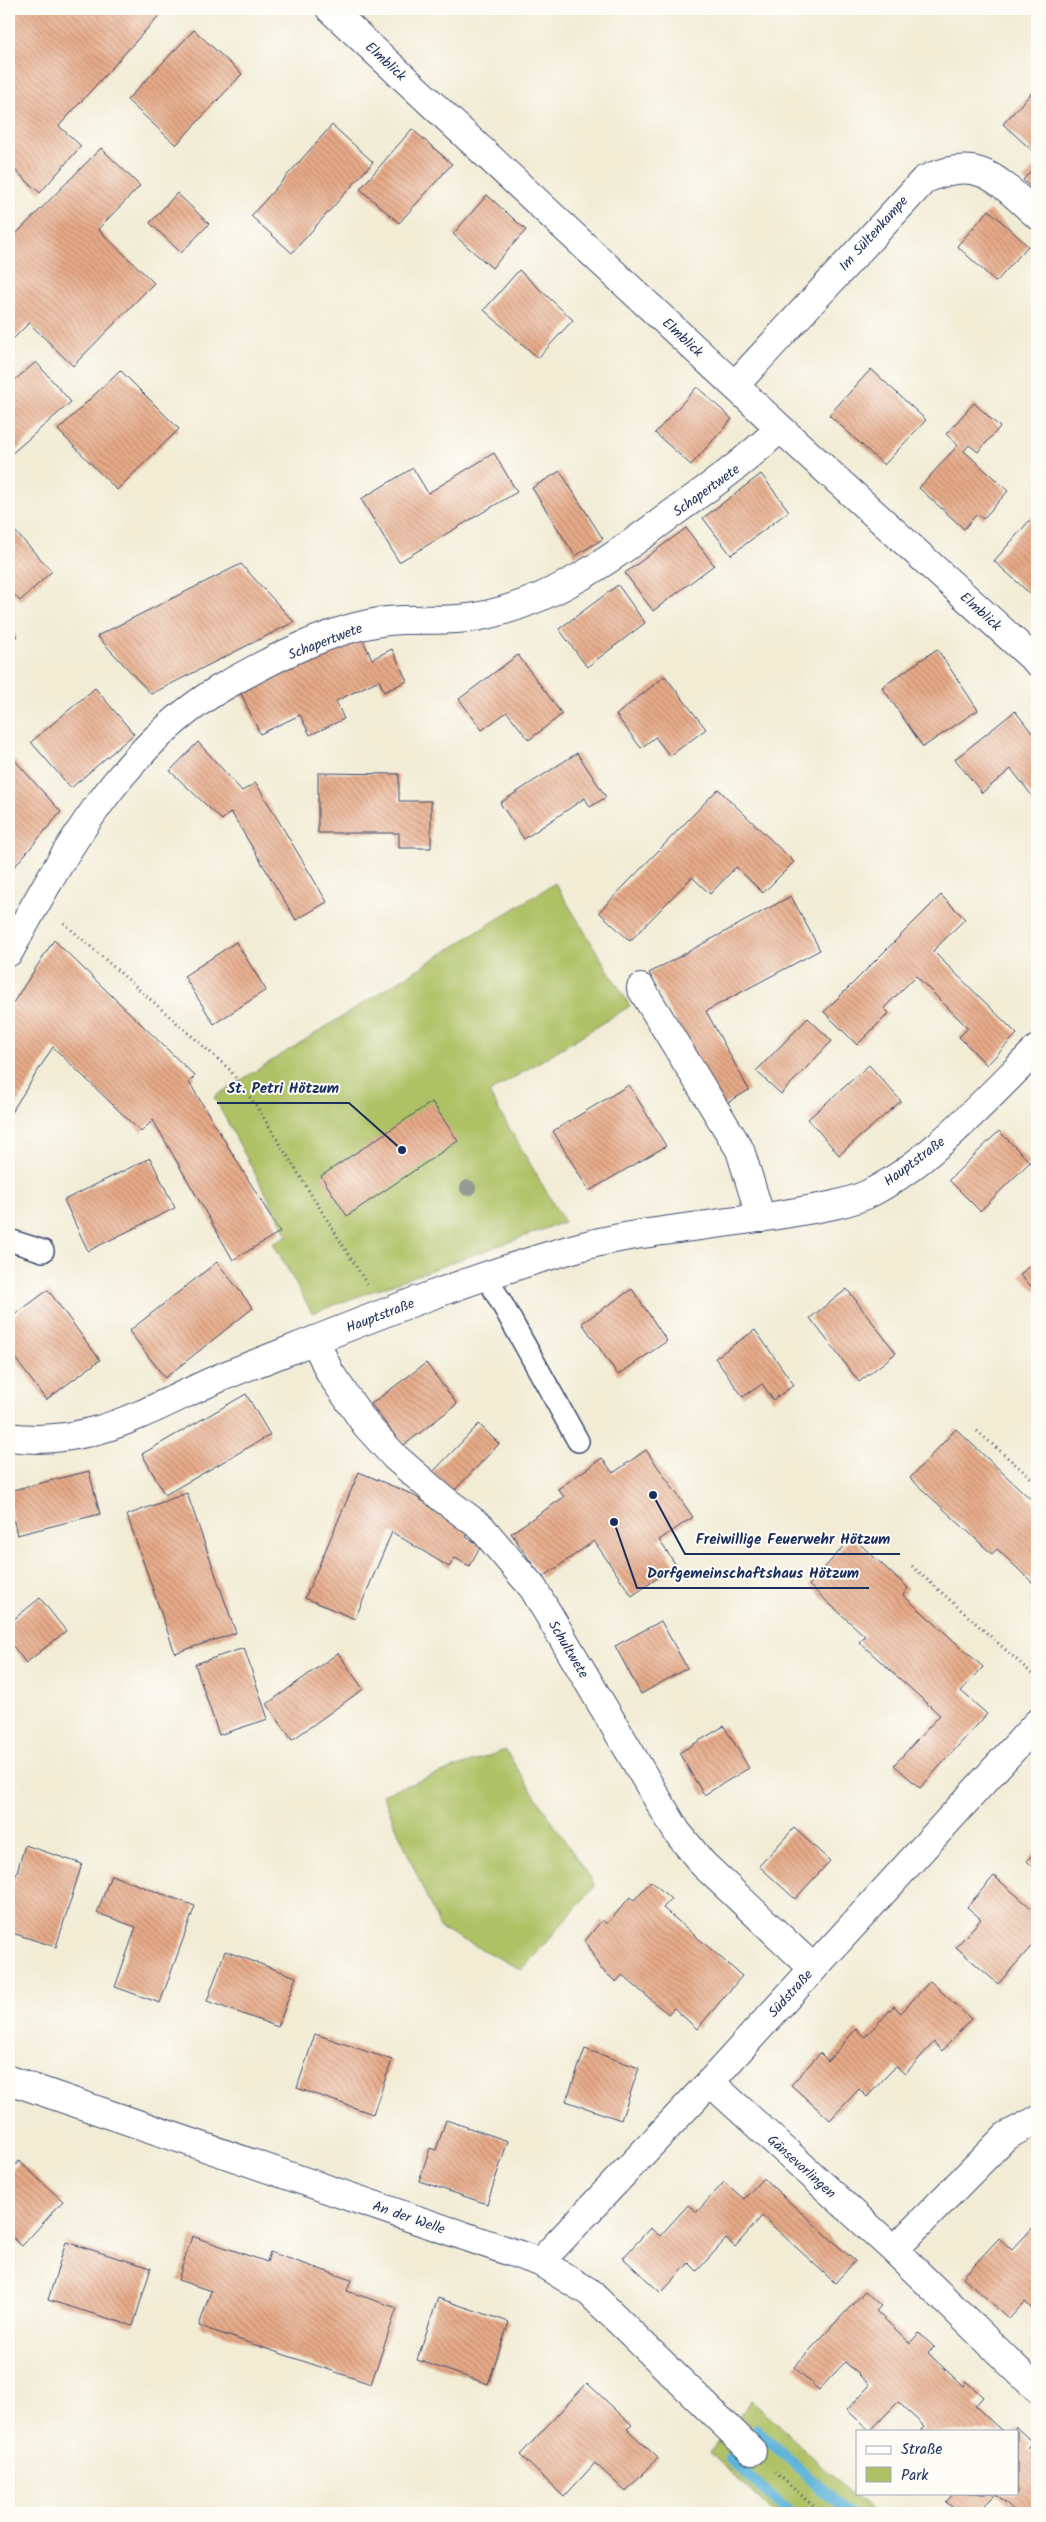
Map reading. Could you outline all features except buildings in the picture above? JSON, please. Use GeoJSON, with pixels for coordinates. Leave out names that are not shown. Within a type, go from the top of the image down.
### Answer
{"type":"FeatureCollection","features":[{"type":"Feature","properties":{"kind":"street","name":"Elmblick"},"geometry":{"type":"LineString","coordinates":[[330,9],[780,428],[1037,662]]}},
{"type":"Feature","properties":{"kind":"street","name":"Im Sültenkampe"},"geometry":{"type":"LineString","coordinates":[[735,385],[924,180],[951,169],[972,169],[995,178],[1037,215]]}},
{"type":"Feature","properties":{"kind":"street","name":"Schapertwete"},"geometry":{"type":"LineString","coordinates":[[11,940],[92,814],[133,763],[174,722],[220,689],[280,658],[355,627],[389,621],[476,617],[517,605],[572,583],[608,561],[748,459],[780,428]]}},
{"type":"Feature","properties":{"kind":"street"},"geometry":{"type":"LineString","coordinates":[[640,988],[740,1150],[761,1218]]}},
{"type":"Feature","properties":{"kind":"street","name":"Hauptstraße"},"geometry":{"type":"LineString","coordinates":[[9,1437],[54,1438],[98,1431],[137,1418],[216,1380],[385,1312],[486,1275],[576,1248],[667,1231],[836,1205],[866,1194],[898,1175],[947,1137],[1037,1049]]}},
{"type":"Feature","properties":{"kind":"street","name":"Schultwete"},"geometry":{"type":"LineString","coordinates":[[315,1340],[330,1373],[366,1425],[395,1457],[428,1487],[481,1527],[532,1588],[677,1832],[703,1864],[813,1968]]}},
{"type":"Feature","properties":{"kind":"street","name":"Südstraße"},"geometry":{"type":"LineString","coordinates":[[540,2262],[710,2082],[1037,1723]]}},
{"type":"Feature","properties":{"kind":"street","name":"An der Welle"},"geometry":{"type":"LineString","coordinates":[[9,2080],[540,2262],[589,2292],[752,2451]]}},
{"type":"Feature","properties":{"kind":"street","name":"Gänsevorlingen"},"geometry":{"type":"LineString","coordinates":[[710,2082],[894,2250],[1037,2389]]}},
{"type":"Feature","properties":{"kind":"street"},"geometry":{"type":"LineString","coordinates":[[894,2250],[1006,2136],[1037,2120]]}},
{"type":"Feature","properties":{"kind":"lane"},"geometry":{"type":"LineString","coordinates":[[9,1240],[43,1251]]}},
{"type":"Feature","properties":{"kind":"lane"},"geometry":{"type":"LineString","coordinates":[[486,1275],[578,1441]]}},
{"type":"Feature","properties":{"kind":"path"},"geometry":{"type":"LineString","coordinates":[[38,900],[229,1068],[255,1104],[385,1312]]}},
{"type":"Feature","properties":{"kind":"path"},"geometry":{"type":"LineString","coordinates":[[977,1431],[1037,1483]]}},
{"type":"Feature","properties":{"kind":"path"},"geometry":{"type":"LineString","coordinates":[[912,1566],[1037,1678]]}},
{"type":"Feature","properties":{"kind":"path"},"geometry":{"type":"LineString","coordinates":[[752,2451],[821,2513]]}},
{"type":"Feature","properties":{"kind":"green space"},"geometry":{"type":"Polygon","coordinates":[[[555,883],[630,1006],[489,1093],[564,1222],[312,1313],[273,1243],[288,1235],[214,1097],[555,883]]]}},
{"type":"Feature","properties":{"kind":"green space"},"geometry":{"type":"Polygon","coordinates":[[[505,1750],[595,1886],[522,1970],[440,1928],[382,1794],[505,1750]]]}},
{"type":"Feature","properties":{"kind":"green space"},"geometry":{"type":"Polygon","coordinates":[[[752,2400],[872,2513],[773,2513],[710,2453],[752,2400]]]}},
{"type":"Feature","properties":{"kind":"waterway"},"geometry":{"type":"LineString","coordinates":[[756,2429],[848,2513]]}},
{"type":"Feature","properties":{"kind":"waterway"},"geometry":{"type":"LineString","coordinates":[[730,2459],[789,2513]]}},
{"type":"Feature","properties":{"kind":"place","name":"St. Petri Hötzum"},"geometry":{"type":"Point","coordinates":[402,1150]}},
{"type":"Feature","properties":{"kind":"place","name":"Freiwillige Feuerwehr Hötzum"},"geometry":{"type":"Point","coordinates":[653,1495]}},
{"type":"Feature","properties":{"kind":"place","name":"Dorfgemeinschaftshaus Hötzum"},"geometry":{"type":"Point","coordinates":[614,1522]}}]}
